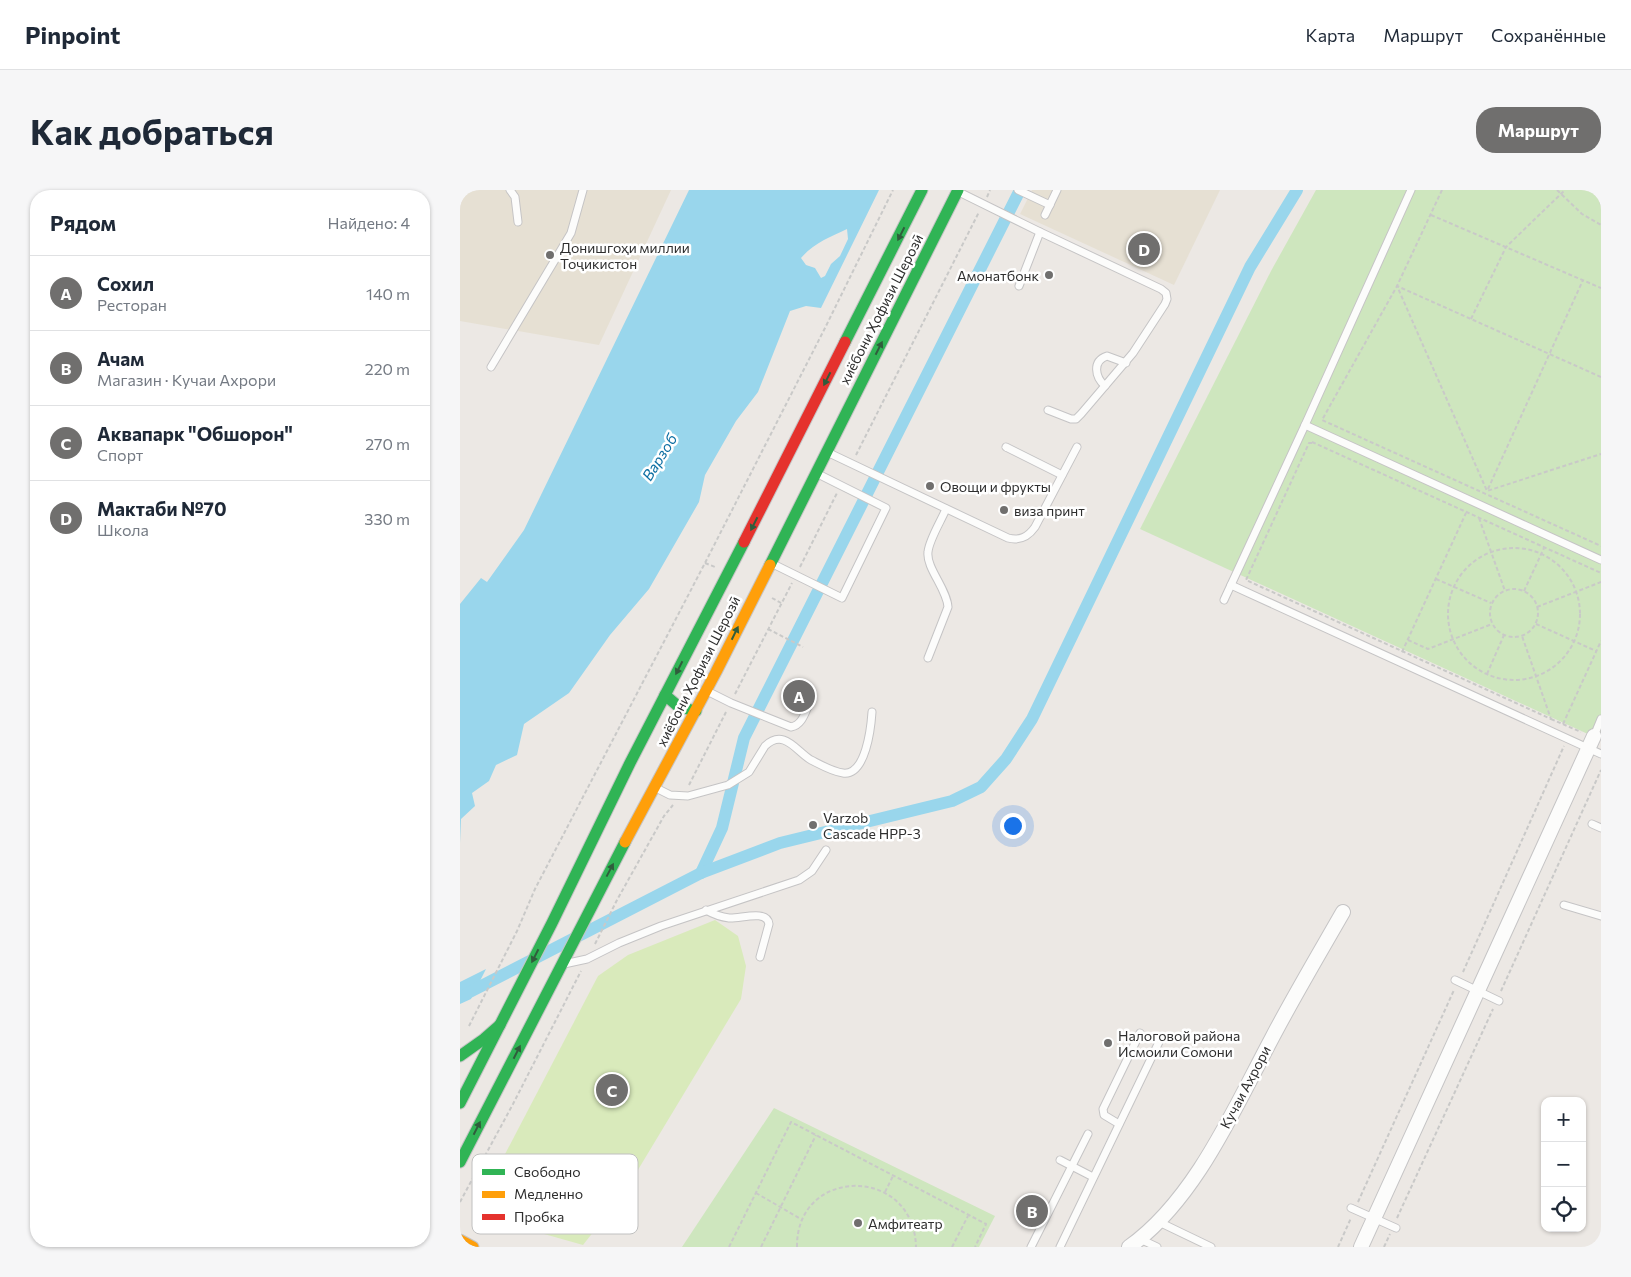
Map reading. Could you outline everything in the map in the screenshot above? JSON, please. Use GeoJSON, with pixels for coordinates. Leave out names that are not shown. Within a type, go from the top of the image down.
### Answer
{"type":"FeatureCollection","features":[{"type":"Feature","properties":{"kind":"main road","name":"хиёбони Ҳофизи Шерозӣ"},"geometry":{"type":"LineString","coordinates":[[460,1103],[552,923],[630,763],[764,505],[922,190]]}},
{"type":"Feature","properties":{"kind":"main road","name":"хиёбони Ҳофизи Шерозӣ"},"geometry":{"type":"LineString","coordinates":[[460,1162],[587,913],[696,711],[957,191]]}},
{"type":"Feature","properties":{"kind":"main road"},"geometry":{"type":"LineString","coordinates":[[665,695],[670,702],[680,708],[696,711]]}},
{"type":"Feature","properties":{"kind":"main road"},"geometry":{"type":"LineString","coordinates":[[630,763],[635,762],[648,765],[658,772],[661,777]]}},
{"type":"Feature","properties":{"kind":"main road"},"geometry":{"type":"LineString","coordinates":[[460,1056],[500,1025]]}},
{"type":"Feature","properties":{"kind":"street"},"geometry":{"type":"LineString","coordinates":[[1361,1247],[1477,991],[1594,744]]}},
{"type":"Feature","properties":{"kind":"street","name":"Кучаи Ахрори"},"geometry":{"type":"LineString","coordinates":[[1134,1243],[1159,1222],[1209,1153],[1343,912]]}},
{"type":"Feature","properties":{"kind":"lane"},"geometry":{"type":"LineString","coordinates":[[510,190],[515,197],[518,222]]}},
{"type":"Feature","properties":{"kind":"lane"},"geometry":{"type":"LineString","coordinates":[[491,367],[571,233],[583,190]]}},
{"type":"Feature","properties":{"kind":"lane"},"geometry":{"type":"LineString","coordinates":[[1018,190],[1050,205]]}},
{"type":"Feature","properties":{"kind":"lane"},"geometry":{"type":"LineString","coordinates":[[1045,215],[1057,190]]}},
{"type":"Feature","properties":{"kind":"lane"},"geometry":{"type":"LineString","coordinates":[[1224,600],[1411,190]]}},
{"type":"Feature","properties":{"kind":"lane"},"geometry":{"type":"LineString","coordinates":[[957,191],[1166,293],[1167,299],[1165,304],[1126,363],[1076,419],[1068,419],[1048,410]]}},
{"type":"Feature","properties":{"kind":"lane"},"geometry":{"type":"LineString","coordinates":[[1019,286],[1040,232]]}},
{"type":"Feature","properties":{"kind":"lane"},"geometry":{"type":"LineString","coordinates":[[1105,386],[1099,380],[1096,373],[1100,360],[1107,356],[1126,363]]}},
{"type":"Feature","properties":{"kind":"lane"},"geometry":{"type":"LineString","coordinates":[[1304,425],[1601,560]]}},
{"type":"Feature","properties":{"kind":"lane"},"geometry":{"type":"LineString","coordinates":[[1006,447],[1062,475]]}},
{"type":"Feature","properties":{"kind":"lane"},"geometry":{"type":"LineString","coordinates":[[826,452],[1013,539],[1023,538],[1035,527],[1077,447]]}},
{"type":"Feature","properties":{"kind":"lane"},"geometry":{"type":"LineString","coordinates":[[770,563],[842,598],[886,508],[815,473]]}},
{"type":"Feature","properties":{"kind":"lane"},"geometry":{"type":"LineString","coordinates":[[928,658],[948,607],[947,599],[928,556],[928,548],[946,509]]}},
{"type":"Feature","properties":{"kind":"lane"},"geometry":{"type":"LineString","coordinates":[[1231,585],[1567,738],[1594,744],[1601,719]]}},
{"type":"Feature","properties":{"kind":"lane"},"geometry":{"type":"LineString","coordinates":[[706,691],[794,726],[800,723],[809,704]]}},
{"type":"Feature","properties":{"kind":"lane"},"geometry":{"type":"LineString","coordinates":[[655,788],[670,795],[681,797],[697,795],[738,780],[748,772],[769,742],[778,740],[789,742],[811,760],[838,772],[852,771],[860,762],[867,746],[872,712]]}},
{"type":"Feature","properties":{"kind":"lane"},"geometry":{"type":"LineString","coordinates":[[1592,824],[1601,828]]}},
{"type":"Feature","properties":{"kind":"lane"},"geometry":{"type":"LineString","coordinates":[[561,964],[588,957],[635,936],[706,910],[799,880],[812,871],[826,850]]}},
{"type":"Feature","properties":{"kind":"lane"},"geometry":{"type":"LineString","coordinates":[[1564,905],[1601,916]]}},
{"type":"Feature","properties":{"kind":"lane"},"geometry":{"type":"LineString","coordinates":[[706,910],[729,918],[756,916],[766,918],[768,924],[760,956]]}},
{"type":"Feature","properties":{"kind":"lane"},"geometry":{"type":"LineString","coordinates":[[1456,981],[1499,1001]]}},
{"type":"Feature","properties":{"kind":"lane"},"geometry":{"type":"LineString","coordinates":[[1119,1124],[1104,1115],[1103,1109],[1140,1033]]}},
{"type":"Feature","properties":{"kind":"lane"},"geometry":{"type":"LineString","coordinates":[[1060,1247],[1159,1042]]}},
{"type":"Feature","properties":{"kind":"lane"},"geometry":{"type":"LineString","coordinates":[[1031,1247],[1088,1134]]}},
{"type":"Feature","properties":{"kind":"lane"},"geometry":{"type":"LineString","coordinates":[[1060,1160],[1093,1177]]}},
{"type":"Feature","properties":{"kind":"lane"},"geometry":{"type":"LineString","coordinates":[[1353,1209],[1396,1228]]}},
{"type":"Feature","properties":{"kind":"lane"},"geometry":{"type":"LineString","coordinates":[[1159,1222],[1211,1247]]}},
{"type":"Feature","properties":{"kind":"lane"},"geometry":{"type":"LineString","coordinates":[[1134,1243],[1157,1247]]}},
{"type":"Feature","properties":{"kind":"path"},"geometry":{"type":"LineString","coordinates":[[475,1014],[517,931],[544,872],[706,563],[893,190]]}},
{"type":"Feature","properties":{"kind":"path"},"geometry":{"type":"LineString","coordinates":[[852,464],[990,190]]}},
{"type":"Feature","properties":{"kind":"path"},"geometry":{"type":"LineString","coordinates":[[1312,443],[1322,420],[1396,286],[1442,190]]}},
{"type":"Feature","properties":{"kind":"path"},"geometry":{"type":"LineString","coordinates":[[1557,190],[1582,214],[1601,225]]}},
{"type":"Feature","properties":{"kind":"path"},"geometry":{"type":"LineString","coordinates":[[1471,319],[1506,247],[1565,190]]}},
{"type":"Feature","properties":{"kind":"path"},"geometry":{"type":"LineString","coordinates":[[1601,190],[1599,197],[1601,205]]}},
{"type":"Feature","properties":{"kind":"path"},"geometry":{"type":"LineString","coordinates":[[1431,215],[1601,288]]}},
{"type":"Feature","properties":{"kind":"path"},"geometry":{"type":"LineString","coordinates":[[1485,494],[1583,280]]}},
{"type":"Feature","properties":{"kind":"path"},"geometry":{"type":"LineString","coordinates":[[1396,286],[1601,377]]}},
{"type":"Feature","properties":{"kind":"path"},"geometry":{"type":"LineString","coordinates":[[1396,286],[1487,491]]}},
{"type":"Feature","properties":{"kind":"path"},"geometry":{"type":"LineString","coordinates":[[1322,420],[1601,546]]}},
{"type":"Feature","properties":{"kind":"path"},"geometry":{"type":"LineString","coordinates":[[1594,744],[1563,724],[1246,580],[1309,442],[1601,573]]}},
{"type":"Feature","properties":{"kind":"path"},"geometry":{"type":"LineString","coordinates":[[1487,491],[1601,454]]}},
{"type":"Feature","properties":{"kind":"path"},"geometry":{"type":"LineString","coordinates":[[486,1154],[617,900],[664,816],[690,784],[841,486]]}},
{"type":"Feature","properties":{"kind":"path"},"geometry":{"type":"LineString","coordinates":[[1398,661],[1466,513]]}},
{"type":"Feature","properties":{"kind":"path"},"geometry":{"type":"LineString","coordinates":[[1479,518],[1505,591]]}},
{"type":"Feature","properties":{"kind":"path"},"geometry":{"type":"LineString","coordinates":[[1514,548],[1541,554],[1555,562],[1563,570],[1576,592],[1580,610],[1574,641],[1562,659],[1536,676],[1513,680],[1487,674],[1472,665],[1464,657],[1453,639],[1448,618],[1453,586],[1470,565],[1491,552],[1514,548]]}},
{"type":"Feature","properties":{"kind":"path"},"geometry":{"type":"LineString","coordinates":[[1524,592],[1544,548]]}},
{"type":"Feature","properties":{"kind":"path"},"geometry":{"type":"LineString","coordinates":[[706,563],[716,568]]}},
{"type":"Feature","properties":{"kind":"path"},"geometry":{"type":"LineString","coordinates":[[1436,578],[1492,604]]}},
{"type":"Feature","properties":{"kind":"path"},"geometry":{"type":"LineString","coordinates":[[1537,607],[1601,582]]}},
{"type":"Feature","properties":{"kind":"path"},"geometry":{"type":"LineString","coordinates":[[1518,590],[1524,592],[1533,600],[1537,607],[1538,617],[1536,624],[1528,633],[1522,636],[1510,637],[1504,635],[1493,624],[1490,616],[1492,604],[1505,591],[1518,590]]}},
{"type":"Feature","properties":{"kind":"path"},"geometry":{"type":"LineString","coordinates":[[768,595],[782,603]]}},
{"type":"Feature","properties":{"kind":"path"},"geometry":{"type":"LineString","coordinates":[[1408,640],[1428,649],[1493,624]]}},
{"type":"Feature","properties":{"kind":"path"},"geometry":{"type":"LineString","coordinates":[[1536,624],[1596,651]]}},
{"type":"Feature","properties":{"kind":"path"},"geometry":{"type":"LineString","coordinates":[[768,629],[803,646]]}},
{"type":"Feature","properties":{"kind":"path"},"geometry":{"type":"LineString","coordinates":[[1487,674],[1504,635]]}},
{"type":"Feature","properties":{"kind":"path"},"geometry":{"type":"LineString","coordinates":[[1522,636],[1551,719]]}},
{"type":"Feature","properties":{"kind":"path"},"geometry":{"type":"LineString","coordinates":[[1563,724],[1601,641]]}},
{"type":"Feature","properties":{"kind":"path"},"geometry":{"type":"LineString","coordinates":[[1338,1247],[1353,1209],[1567,738]]}},
{"type":"Feature","properties":{"kind":"path"},"geometry":{"type":"LineString","coordinates":[[728,1247],[791,1122],[986,1224],[976,1247]]}},
{"type":"Feature","properties":{"kind":"path"},"geometry":{"type":"LineString","coordinates":[[761,1247],[816,1135]]}},
{"type":"Feature","properties":{"kind":"path"},"geometry":{"type":"LineString","coordinates":[[885,1192],[893,1176]]}},
{"type":"Feature","properties":{"kind":"path"},"geometry":{"type":"LineString","coordinates":[[460,1202],[472,1180]]}},
{"type":"Feature","properties":{"kind":"path"},"geometry":{"type":"LineString","coordinates":[[797,1247],[797,1236],[802,1219],[811,1205],[823,1195],[838,1188],[854,1185],[870,1186],[885,1192],[900,1203],[910,1218],[916,1235],[916,1247]]}},
{"type":"Feature","properties":{"kind":"path"},"geometry":{"type":"LineString","coordinates":[[756,1193],[802,1219]]}},
{"type":"Feature","properties":{"kind":"path"},"geometry":{"type":"LineString","coordinates":[[952,1247],[968,1216]]}},
{"type":"Feature","properties":{"kind":"shaded area","name":"Донишгоҳи миллии Тоҷикистон"},"geometry":{"type":"Polygon","coordinates":[[[460,190],[671,190],[599,345],[460,321],[460,190]]]}},
{"type":"Feature","properties":{"kind":"shaded area"},"geometry":{"type":"Polygon","coordinates":[[[1032,190],[1220,190],[1174,285],[1020,214],[1032,190]]]}},
{"type":"Feature","properties":{"kind":"green space"},"geometry":{"type":"Polygon","coordinates":[[[1316,190],[1601,190],[1601,740],[1140,529],[1271,271],[1316,190]]]}},
{"type":"Feature","properties":{"kind":"green space"},"geometry":{"type":"Polygon","coordinates":[[[715,920],[738,936],[746,966],[741,999],[638,1170],[638,1154],[505,1154],[598,976],[628,955],[715,920]]]}},
{"type":"Feature","properties":{"kind":"green space"},"geometry":{"type":"Polygon","coordinates":[[[774,1108],[995,1216],[979,1247],[682,1247],[774,1108]]]}},
{"type":"Feature","properties":{"kind":"green space"},"geometry":{"type":"Polygon","coordinates":[[[544,1234],[592,1234],[583,1245],[544,1234]]]}},
{"type":"Feature","properties":{"kind":"water","name":"Варзоб"},"geometry":{"type":"Polygon","coordinates":[[[689,190],[879,190],[821,308],[806,306],[790,311],[758,392],[736,421],[705,475],[699,502],[649,589],[610,635],[569,693],[524,724],[517,755],[496,765],[489,781],[472,793],[475,806],[461,819],[460,843],[460,604],[481,578],[487,582],[524,530],[689,190]],[[847,229],[817,244],[801,258],[806,265],[815,268],[821,278],[825,276],[831,264],[840,256],[848,239],[847,229]]]}},
{"type":"Feature","properties":{"kind":"water"},"geometry":{"type":"Polygon","coordinates":[[[486,969],[471,999],[460,1004],[460,982],[486,969]]]}},
{"type":"Feature","properties":{"kind":"waterway"},"geometry":{"type":"LineString","coordinates":[[701,873],[722,828],[744,738],[1020,190]]}},
{"type":"Feature","properties":{"kind":"waterway"},"geometry":{"type":"LineString","coordinates":[[460,997],[701,873],[780,843],[952,801],[981,787],[1006,759],[1032,719],[1250,267],[1297,190]]}},
{"type":"Feature","properties":{"kind":"traffic: fast"},"geometry":{"type":"LineString","coordinates":[[845,342],[922,190]]}},
{"type":"Feature","properties":{"kind":"traffic: fast"},"geometry":{"type":"LineString","coordinates":[[770,565],[958,190]]}},
{"type":"Feature","properties":{"kind":"traffic: fast"},"geometry":{"type":"LineString","coordinates":[[460,1103],[552,923],[630,763],[744,542]]}},
{"type":"Feature","properties":{"kind":"traffic: fast"},"geometry":{"type":"LineString","coordinates":[[665,695],[679,707],[696,711]]}},
{"type":"Feature","properties":{"kind":"traffic: fast"},"geometry":{"type":"LineString","coordinates":[[460,1162],[625,842]]}},
{"type":"Feature","properties":{"kind":"traffic: fast"},"geometry":{"type":"LineString","coordinates":[[460,1056],[500,1025]]}},
{"type":"Feature","properties":{"kind":"traffic: slow"},"geometry":{"type":"LineString","coordinates":[[625,842],[716,672],[770,565]]}},
{"type":"Feature","properties":{"kind":"traffic: slow"},"geometry":{"type":"LineString","coordinates":[[460,1240],[473,1247]]}},
{"type":"Feature","properties":{"kind":"traffic: jam"},"geometry":{"type":"LineString","coordinates":[[744,542],[845,342]]}},
{"type":"Feature","properties":{"kind":"place","name":"Мактаби №70"},"geometry":{"type":"Point","coordinates":[1144,249]}},
{"type":"Feature","properties":{"kind":"place","name":"Донишгоҳи миллии Тоҷикистон"},"geometry":{"type":"Point","coordinates":[550,255]}},
{"type":"Feature","properties":{"kind":"place","name":"Амонатбонк"},"geometry":{"type":"Point","coordinates":[1049,275]}},
{"type":"Feature","properties":{"kind":"place","name":"Овощи и фрукты"},"geometry":{"type":"Point","coordinates":[930,486]}},
{"type":"Feature","properties":{"kind":"place","name":"виза принт"},"geometry":{"type":"Point","coordinates":[1004,510]}},
{"type":"Feature","properties":{"kind":"place","name":"Сохил"},"geometry":{"type":"Point","coordinates":[799,696]}},
{"type":"Feature","properties":{"kind":"place","name":"Varzob Cascade HPP-3"},"geometry":{"type":"Point","coordinates":[813,825]}},
{"type":"Feature","properties":{"kind":"place","name":"Налоговой района Исмоили Сомони"},"geometry":{"type":"Point","coordinates":[1108,1043]}},
{"type":"Feature","properties":{"kind":"place","name":"Аквапарк \"Обшорон\""},"geometry":{"type":"Point","coordinates":[612,1090]}},
{"type":"Feature","properties":{"kind":"place","name":"Ачам"},"geometry":{"type":"Point","coordinates":[1032,1211]}},
{"type":"Feature","properties":{"kind":"place","name":"Aмфитеатр"},"geometry":{"type":"Point","coordinates":[858,1223]}}]}
